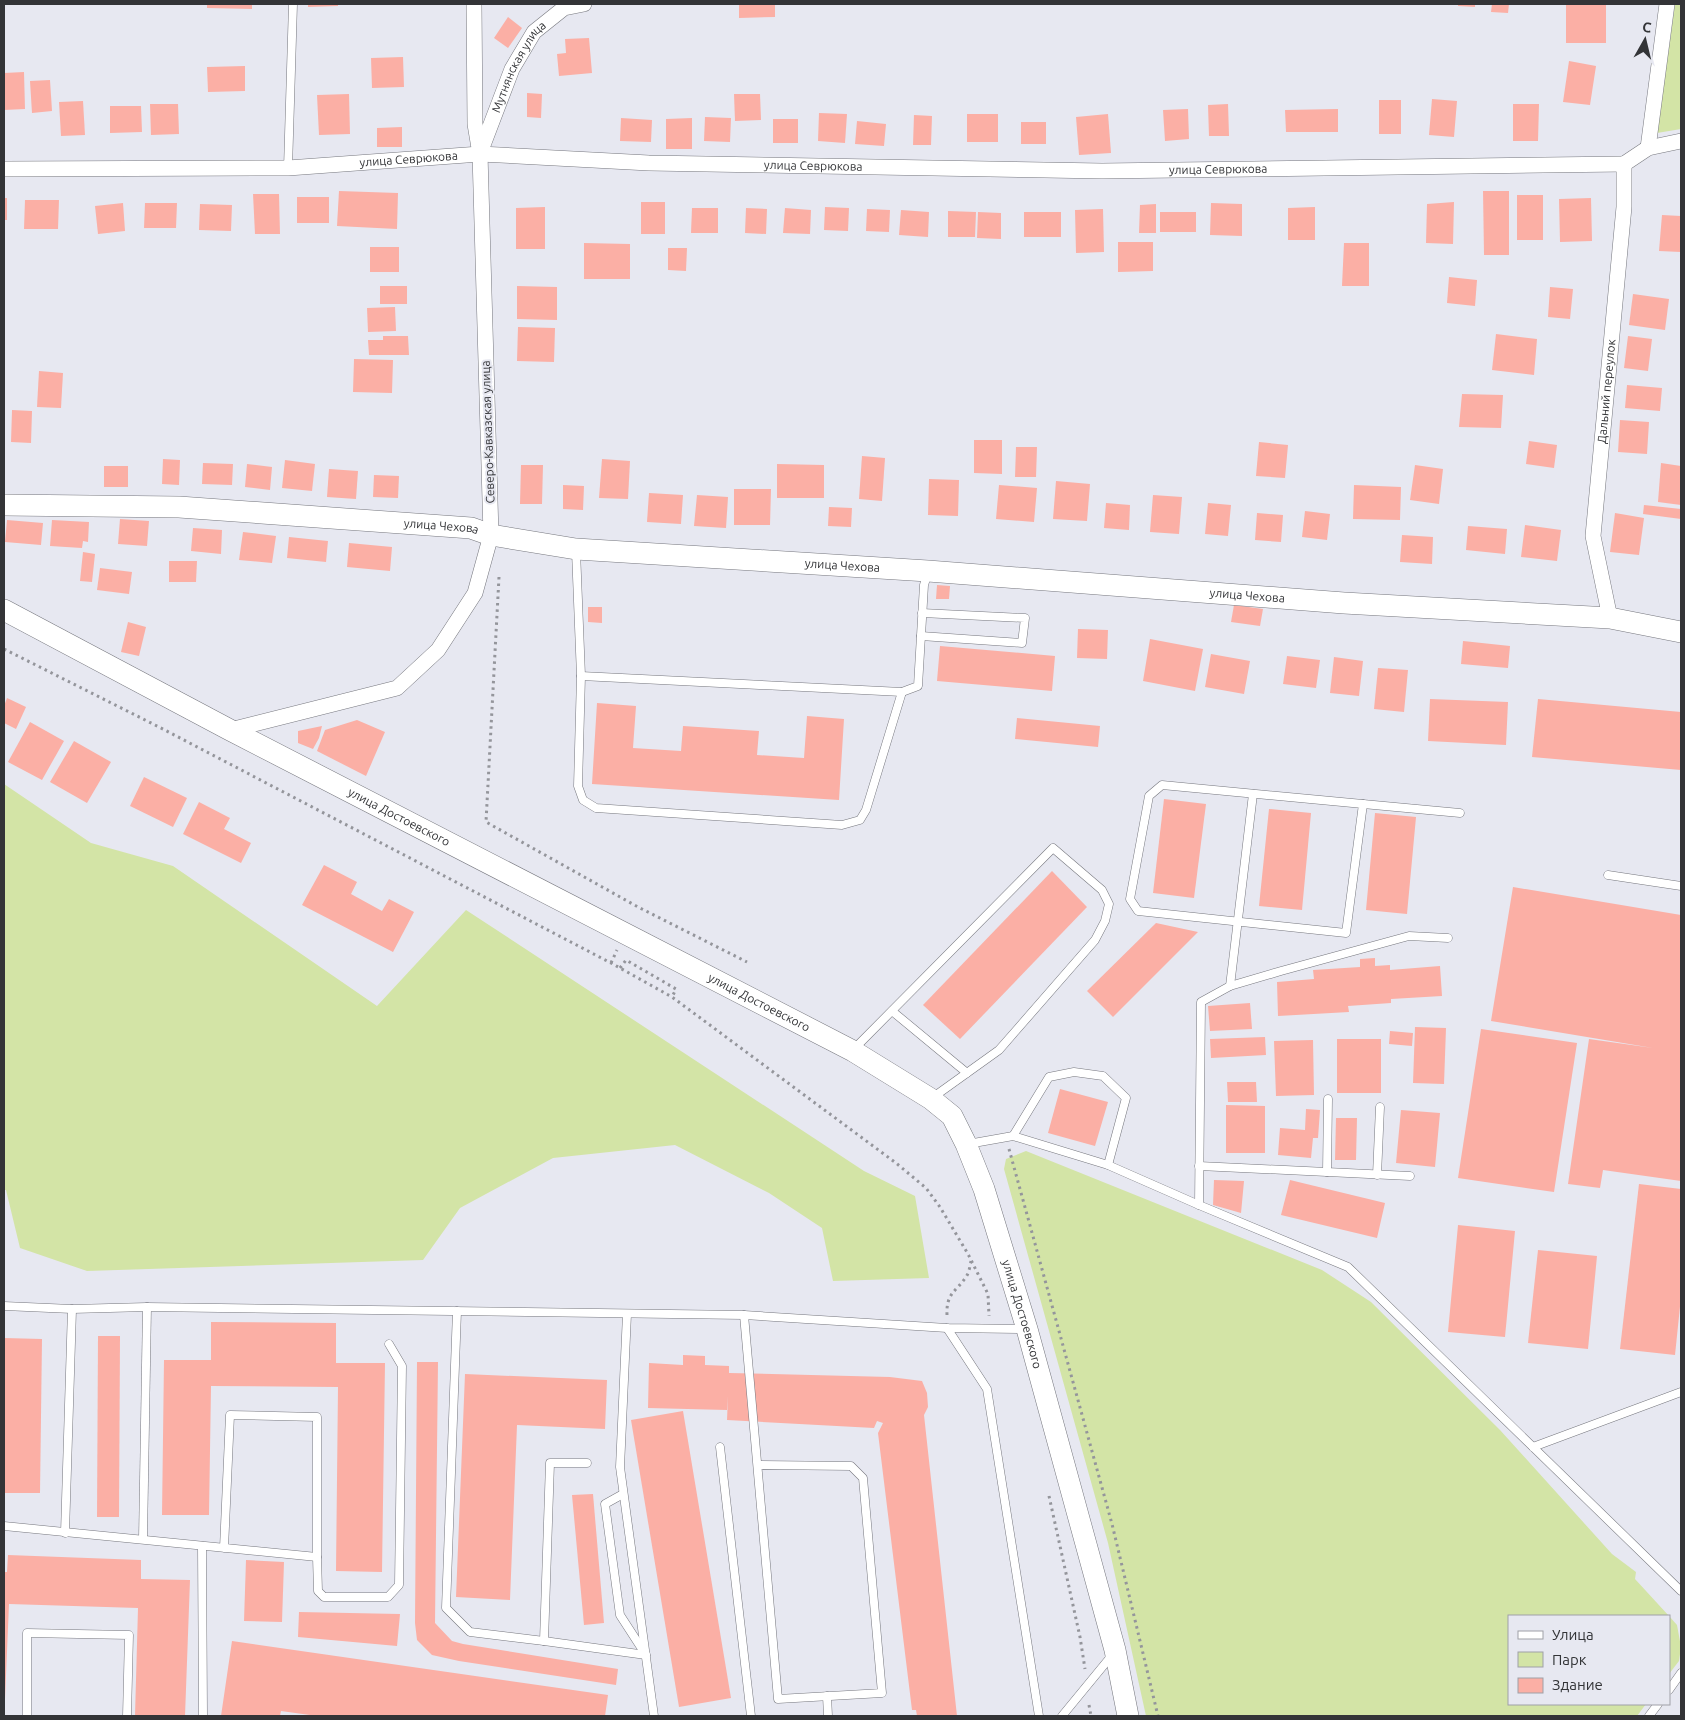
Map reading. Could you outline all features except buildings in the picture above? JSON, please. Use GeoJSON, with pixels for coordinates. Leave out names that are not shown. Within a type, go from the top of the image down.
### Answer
{"type":"FeatureCollection","features":[{"type":"Feature","properties":{"kind":"main road","name":"улица Чехова"},"geometry":{"type":"LineString","coordinates":[[4,505],[179,507],[471,528],[491,535],[576,549],[928,571],[1344,603],[1610,618],[1681,632]]}},
{"type":"Feature","properties":{"kind":"main road","name":"улица Достоевского"},"geometry":{"type":"LineString","coordinates":[[4,610],[230,730],[853,1051],[931,1099],[952,1116],[966,1144],[984,1189],[1026,1329],[1115,1650],[1128,1716]]}},
{"type":"Feature","properties":{"kind":"street","name":"Северо-Кавказская улица"},"geometry":{"type":"LineString","coordinates":[[230,730],[397,688],[438,650],[474,593],[491,535],[480,154],[475,124],[474,4]]}},
{"type":"Feature","properties":{"kind":"street","name":"Мутнянская улица"},"geometry":{"type":"LineString","coordinates":[[480,154],[512,69],[534,32],[564,8],[584,4]]}},
{"type":"Feature","properties":{"kind":"street"},"geometry":{"type":"LineString","coordinates":[[1648,148],[1667,4]]}},
{"type":"Feature","properties":{"kind":"street"},"geometry":{"type":"LineString","coordinates":[[1624,164],[1648,148],[1681,141]]}},
{"type":"Feature","properties":{"kind":"street","name":"улица Севрюкова"},"geometry":{"type":"LineString","coordinates":[[4,169],[288,168],[480,154],[649,163],[1102,172],[1624,164]]}},
{"type":"Feature","properties":{"kind":"street","name":"Дальний переулок"},"geometry":{"type":"LineString","coordinates":[[1610,618],[1593,536],[1624,207],[1624,164]]}},
{"type":"Feature","properties":{"kind":"lane"},"geometry":{"type":"LineString","coordinates":[[288,168],[293,4]]}},
{"type":"Feature","properties":{"kind":"lane"},"geometry":{"type":"LineString","coordinates":[[576,549],[581,676],[578,786],[583,800],[596,808],[842,825],[860,820],[866,810],[902,692]]}},
{"type":"Feature","properties":{"kind":"lane"},"geometry":{"type":"LineString","coordinates":[[581,676],[902,692],[918,686],[924,585],[928,571]]}},
{"type":"Feature","properties":{"kind":"lane"},"geometry":{"type":"LineString","coordinates":[[921,636],[1022,643],[1025,618],[922,613]]}},
{"type":"Feature","properties":{"kind":"lane"},"geometry":{"type":"LineString","coordinates":[[1363,804],[1346,933],[1138,911],[1130,899],[1149,796],[1162,786],[1253,794],[1363,804],[1460,813]]}},
{"type":"Feature","properties":{"kind":"lane"},"geometry":{"type":"LineString","coordinates":[[1230,986],[1253,794]]}},
{"type":"Feature","properties":{"kind":"lane"},"geometry":{"type":"LineString","coordinates":[[853,1051],[1053,848],[1102,890],[1109,904],[1105,921],[1095,940],[999,1050],[931,1099]]}},
{"type":"Feature","properties":{"kind":"lane"},"geometry":{"type":"LineString","coordinates":[[1608,875],[1681,886]]}},
{"type":"Feature","properties":{"kind":"lane"},"geometry":{"type":"LineString","coordinates":[[1199,1205],[1201,1002],[1230,986],[1281,970],[1409,936],[1448,938]]}},
{"type":"Feature","properties":{"kind":"lane"},"geometry":{"type":"LineString","coordinates":[[892,1011],[967,1073]]}},
{"type":"Feature","properties":{"kind":"lane"},"geometry":{"type":"LineString","coordinates":[[1013,1136],[1049,1077],[1074,1072],[1103,1076],[1126,1098],[1108,1165]]}},
{"type":"Feature","properties":{"kind":"lane"},"geometry":{"type":"LineString","coordinates":[[1327,1172],[1328,1098]]}},
{"type":"Feature","properties":{"kind":"lane"},"geometry":{"type":"LineString","coordinates":[[1377,1174],[1380,1107]]}},
{"type":"Feature","properties":{"kind":"lane"},"geometry":{"type":"LineString","coordinates":[[966,1144],[1013,1136],[1108,1165],[1348,1267],[1681,1591]]}},
{"type":"Feature","properties":{"kind":"lane"},"geometry":{"type":"LineString","coordinates":[[1199,1166],[1410,1176]]}},
{"type":"Feature","properties":{"kind":"lane"},"geometry":{"type":"LineString","coordinates":[[4,1306],[72,1309],[147,1307],[744,1315],[947,1328],[1026,1329]]}},
{"type":"Feature","properties":{"kind":"lane"},"geometry":{"type":"LineString","coordinates":[[143,1539],[147,1307]]}},
{"type":"Feature","properties":{"kind":"lane"},"geometry":{"type":"LineString","coordinates":[[65,1533],[72,1309]]}},
{"type":"Feature","properties":{"kind":"lane"},"geometry":{"type":"LineString","coordinates":[[456,1311],[446,1608],[470,1632],[646,1655]]}},
{"type":"Feature","properties":{"kind":"lane"},"geometry":{"type":"LineString","coordinates":[[627,1314],[620,1467],[654,1716]]}},
{"type":"Feature","properties":{"kind":"lane"},"geometry":{"type":"LineString","coordinates":[[744,1315],[778,1699],[882,1693],[863,1478],[851,1466],[758,1465]]}},
{"type":"Feature","properties":{"kind":"lane"},"geometry":{"type":"LineString","coordinates":[[947,1328],[987,1389],[1039,1716]]}},
{"type":"Feature","properties":{"kind":"lane"},"geometry":{"type":"LineString","coordinates":[[224,1548],[230,1415],[317,1417],[318,1591],[324,1597],[388,1597],[399,1585],[402,1366],[389,1344]]}},
{"type":"Feature","properties":{"kind":"lane"},"geometry":{"type":"LineString","coordinates":[[1533,1447],[1681,1392]]}},
{"type":"Feature","properties":{"kind":"lane"},"geometry":{"type":"LineString","coordinates":[[720,1447],[751,1716]]}},
{"type":"Feature","properties":{"kind":"lane"},"geometry":{"type":"LineString","coordinates":[[544,1641],[550,1463],[587,1463]]}},
{"type":"Feature","properties":{"kind":"lane"},"geometry":{"type":"LineString","coordinates":[[623,1494],[605,1504],[620,1615],[646,1655]]}},
{"type":"Feature","properties":{"kind":"lane"},"geometry":{"type":"LineString","coordinates":[[4,1526],[317,1558]]}},
{"type":"Feature","properties":{"kind":"lane"},"geometry":{"type":"LineString","coordinates":[[202,1546],[203,1716]]}},
{"type":"Feature","properties":{"kind":"lane"},"geometry":{"type":"LineString","coordinates":[[27,1716],[27,1633],[128,1635],[127,1716]]}},
{"type":"Feature","properties":{"kind":"lane"},"geometry":{"type":"LineString","coordinates":[[1062,1716],[1115,1650]]}},
{"type":"Feature","properties":{"kind":"lane"},"geometry":{"type":"LineString","coordinates":[[1670,1689],[1681,1673]]}},
{"type":"Feature","properties":{"kind":"lane"},"geometry":{"type":"LineString","coordinates":[[827,1696],[828,1716]]}},
{"type":"Feature","properties":{"kind":"lane"},"geometry":{"type":"LineString","coordinates":[[1649,1716],[1657,1705]]}},
{"type":"Feature","properties":{"kind":"path"},"geometry":{"type":"LineString","coordinates":[[499,574],[486,822],[638,907],[747,962]]}},
{"type":"Feature","properties":{"kind":"path"},"geometry":{"type":"LineString","coordinates":[[4,649],[159,727],[672,997],[896,1162],[926,1188],[940,1207],[972,1261],[988,1294],[990,1329]]}},
{"type":"Feature","properties":{"kind":"path"},"geometry":{"type":"LineString","coordinates":[[620,968],[626,960],[676,988],[672,997]]}},
{"type":"Feature","properties":{"kind":"path"},"geometry":{"type":"LineString","coordinates":[[1004,1137],[1012,1157],[1112,1524],[1158,1716]]}},
{"type":"Feature","properties":{"kind":"path"},"geometry":{"type":"LineString","coordinates":[[947,1328],[947,1309],[952,1292],[967,1276],[972,1261]]}},
{"type":"Feature","properties":{"kind":"path"},"geometry":{"type":"LineString","coordinates":[[1048,1489],[1080,1637],[1091,1716]]}},
{"type":"Feature","properties":{"kind":"green space"},"geometry":{"type":"Polygon","coordinates":[[[1675,4],[1681,4],[1681,129],[1657,133],[1675,4]]]}},
{"type":"Feature","properties":{"kind":"green space"},"geometry":{"type":"Polygon","coordinates":[[[4,784],[91,843],[173,866],[377,1006],[466,910],[864,1171],[915,1196],[929,1278],[833,1281],[822,1228],[769,1193],[675,1145],[553,1158],[460,1208],[423,1260],[87,1271],[20,1248],[6,1190],[4,1190],[4,784]]]}},
{"type":"Feature","properties":{"kind":"green space"},"geometry":{"type":"Polygon","coordinates":[[[1026,1151],[1322,1270],[1371,1302],[1500,1430],[1612,1554],[1636,1572],[1635,1579],[1668,1615],[1508,1615],[1508,1705],[1645,1705],[1637,1716],[1146,1716],[1108,1543],[1004,1169],[1006,1159],[1026,1151]]]}},
{"type":"Feature","properties":{"kind":"green space"},"geometry":{"type":"Polygon","coordinates":[[[1670,1617],[1677,1625],[1681,1647],[1679,1661],[1670,1673],[1670,1617]]]}}]}
